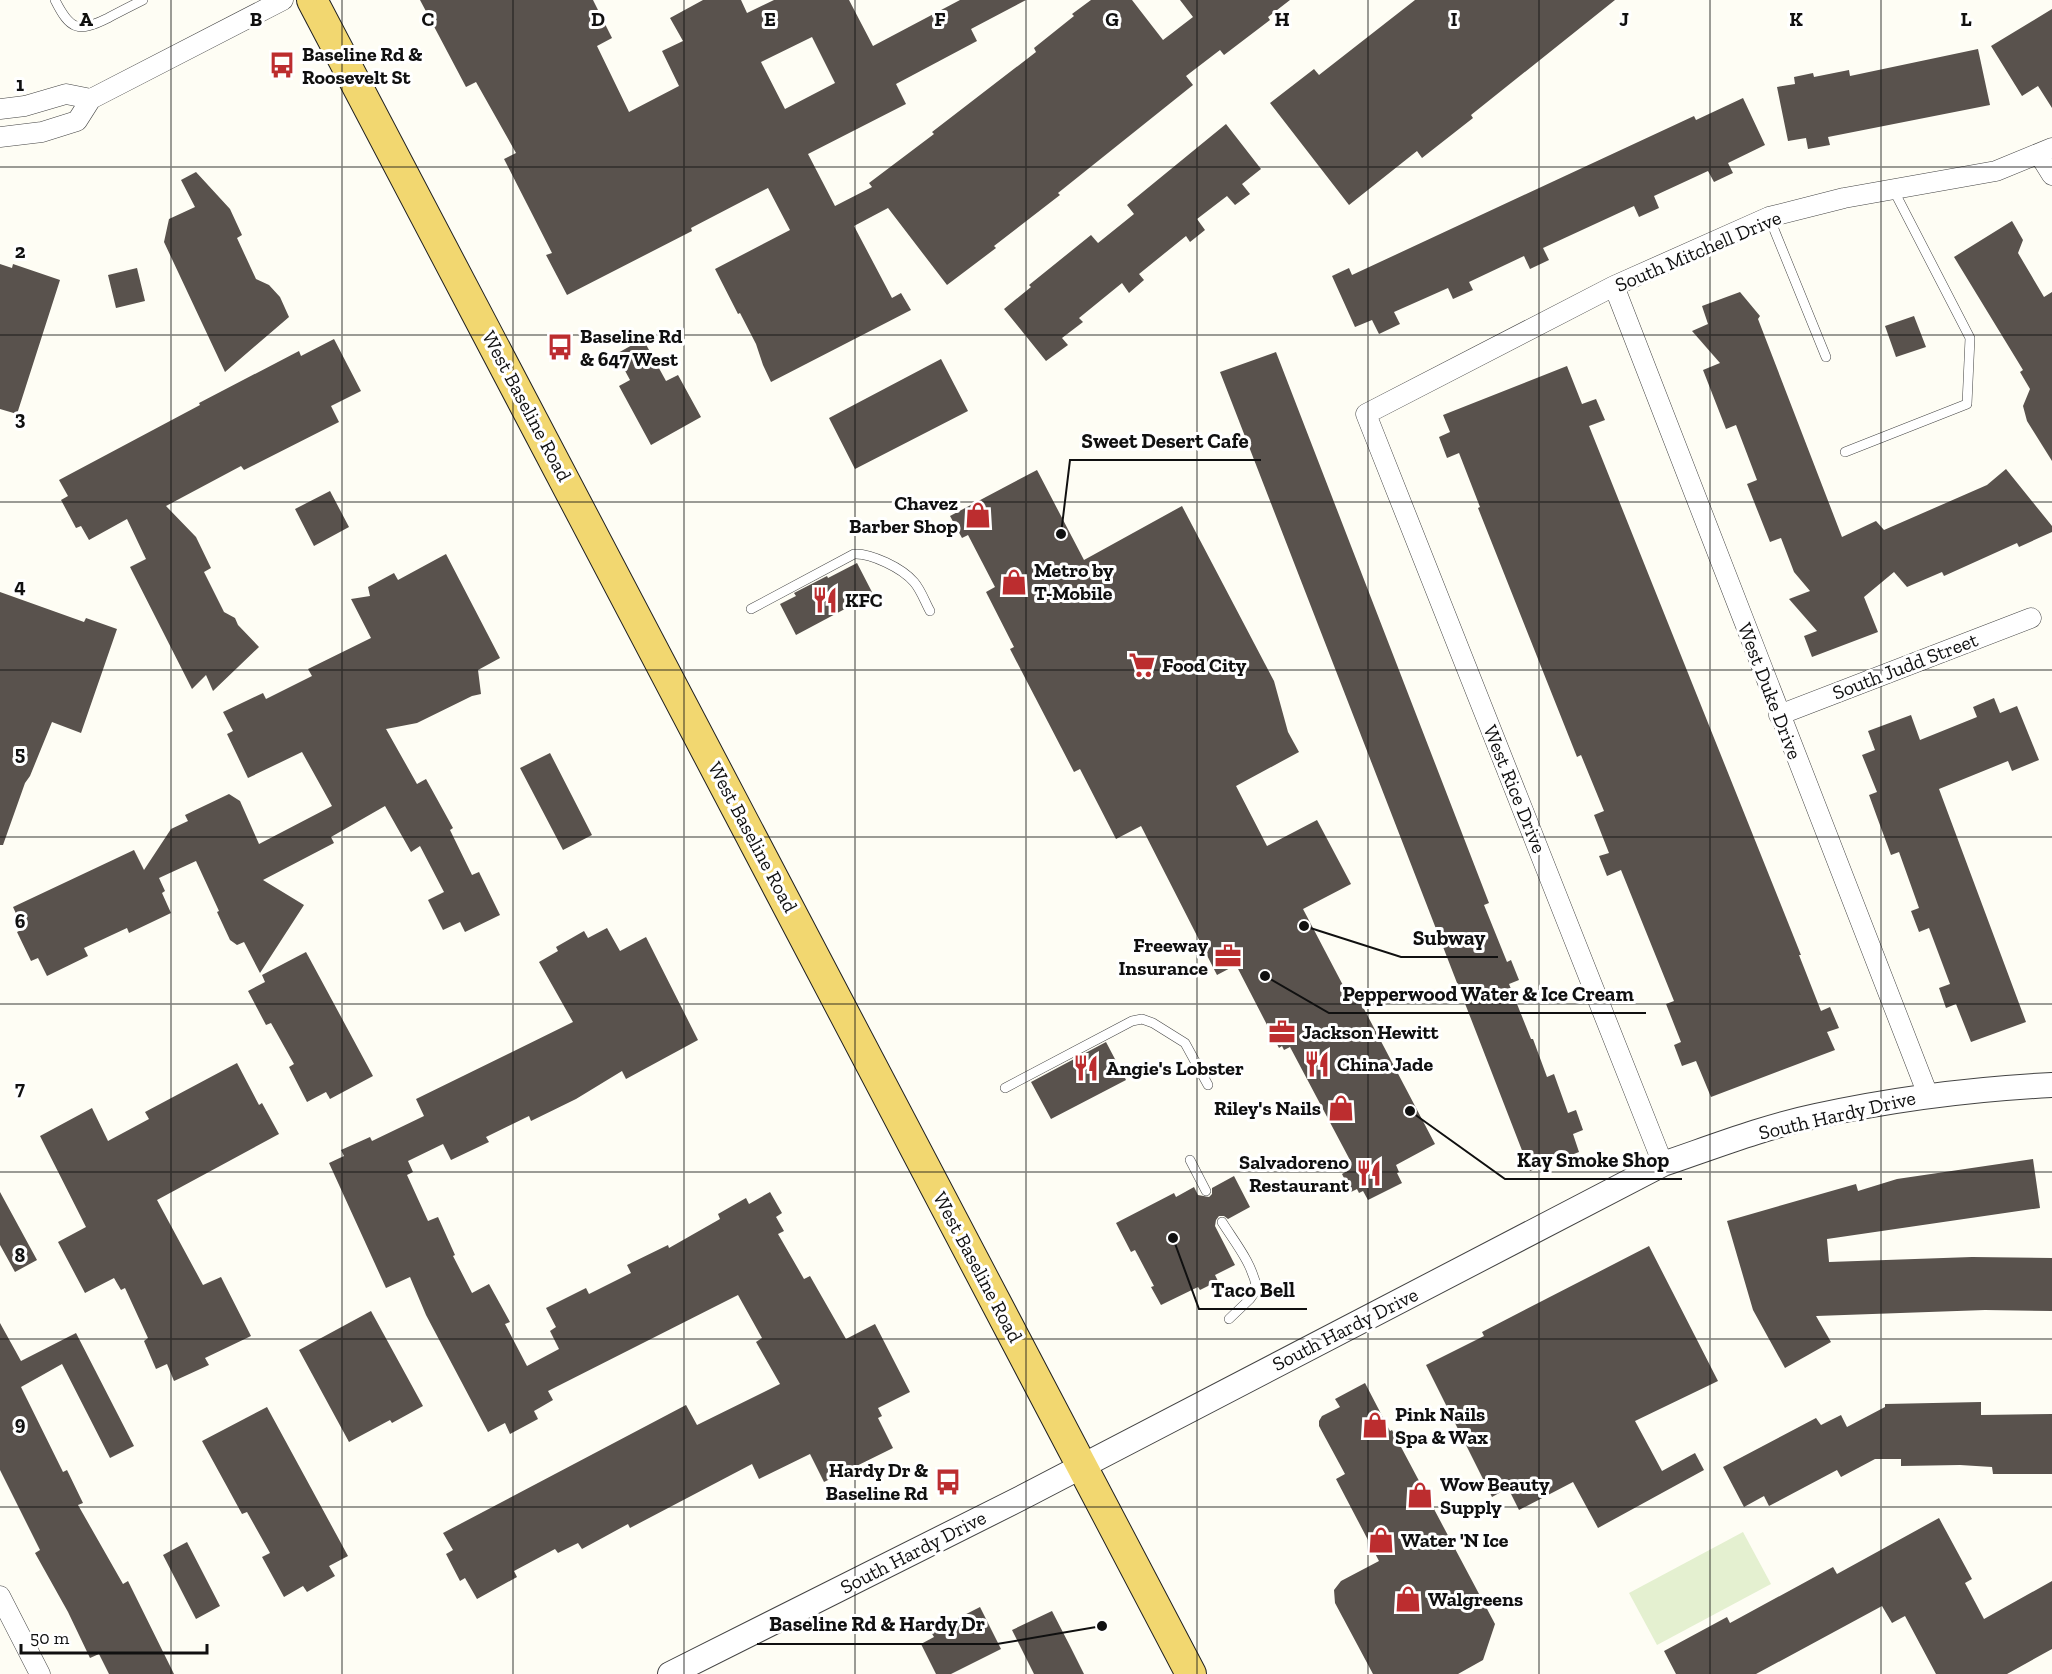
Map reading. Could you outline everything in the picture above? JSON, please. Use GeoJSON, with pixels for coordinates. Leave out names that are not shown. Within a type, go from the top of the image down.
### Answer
{"type":"FeatureCollection","features":[{"type":"Feature","properties":{"kind":"main road","name":"West Baseline Road"},"geometry":{"type":"LineString","coordinates":[[312,0],[1191,1674]]}},
{"type":"Feature","properties":{"kind":"street"},"geometry":{"type":"LineString","coordinates":[[0,137],[42,132],[78,121],[91,99],[283,0]]}},
{"type":"Feature","properties":{"kind":"street"},"geometry":{"type":"LineString","coordinates":[[0,109],[25,106],[66,94],[91,99]]}},
{"type":"Feature","properties":{"kind":"street"},"geometry":{"type":"LineString","coordinates":[[2046,151],[2052,175]]}},
{"type":"Feature","properties":{"kind":"street","name":"South Mitchell Drive"},"geometry":{"type":"LineString","coordinates":[[1366,414],[1614,286],[1769,217],[1844,198],[1996,171],[2046,151]]}},
{"type":"Feature","properties":{"kind":"street","name":"West Duke Drive"},"geometry":{"type":"LineString","coordinates":[[1614,286],[1928,1095]]}},
{"type":"Feature","properties":{"kind":"street","name":"West Rice Drive"},"geometry":{"type":"LineString","coordinates":[[1366,414],[1663,1164]]}},
{"type":"Feature","properties":{"kind":"street","name":"South Judd Street"},"geometry":{"type":"LineString","coordinates":[[1779,715],[2031,618]]}},
{"type":"Feature","properties":{"kind":"street","name":"South Hardy Drive"},"geometry":{"type":"LineString","coordinates":[[670,1674],[1082,1466],[1663,1164],[1814,1116],[1928,1095],[2052,1085]]}},
{"type":"Feature","properties":{"kind":"street"},"geometry":{"type":"LineString","coordinates":[[0,1596],[40,1674]]}},
{"type":"Feature","properties":{"kind":"lane"},"geometry":{"type":"LineString","coordinates":[[55,0],[67,21],[77,27],[90,27],[142,0]]}},
{"type":"Feature","properties":{"kind":"lane"},"geometry":{"type":"LineString","coordinates":[[1845,452],[1967,404],[1970,338],[1893,189]]}},
{"type":"Feature","properties":{"kind":"lane"},"geometry":{"type":"LineString","coordinates":[[1769,217],[1826,357]]}},
{"type":"Feature","properties":{"kind":"lane"},"geometry":{"type":"LineString","coordinates":[[751,609],[854,554],[865,553],[909,577],[916,584],[930,611]]}},
{"type":"Feature","properties":{"kind":"lane"},"geometry":{"type":"LineString","coordinates":[[1005,1088],[1132,1021],[1142,1019],[1153,1023],[1185,1043],[1208,1085]]}},
{"type":"Feature","properties":{"kind":"lane"},"geometry":{"type":"LineString","coordinates":[[1190,1160],[1206,1191]]}},
{"type":"Feature","properties":{"kind":"lane"},"geometry":{"type":"LineString","coordinates":[[1222,1222],[1249,1264],[1257,1289],[1250,1299],[1228,1318]]}},
{"type":"Feature","properties":{"kind":"green space"},"geometry":{"type":"Polygon","coordinates":[[[1743,1532],[1771,1584],[1657,1645],[1629,1593],[1743,1532]]]}},
{"type":"Feature","properties":{"kind":"building"},"geometry":{"type":"Polygon","coordinates":[[[420,0],[593,0],[612,38],[597,46],[629,112],[679,86],[662,51],[683,41],[670,18],[703,0],[741,0],[747,13],[774,0],[849,0],[873,46],[960,0],[1026,0],[971,29],[977,41],[896,84],[906,104],[808,154],[835,206],[872,187],[869,183],[1036,52],[1034,48],[1091,0],[1132,0],[1163,40],[1193,17],[1180,0],[1290,0],[1268,17],[1270,20],[1224,55],[1220,50],[1186,76],[1193,85],[1058,193],[1060,195],[994,246],[996,248],[947,285],[888,208],[854,226],[892,298],[901,293],[911,310],[771,382],[756,344],[715,269],[790,230],[768,188],[691,228],[692,231],[567,295],[546,255],[552,253],[504,159],[516,153],[476,82],[466,87],[420,0]],[[812,37],[761,62],[785,109],[835,83],[812,37]]]}},
{"type":"Feature","properties":{"kind":"building"},"geometry":{"type":"Polygon","coordinates":[[[1415,0],[1615,0],[1471,115],[1473,118],[1422,158],[1417,151],[1349,205],[1270,103],[1314,69],[1319,75],[1415,0]]]}},
{"type":"Feature","properties":{"kind":"building"},"geometry":{"type":"Polygon","coordinates":[[[2052,9],[2052,108],[2038,86],[2022,96],[1991,46],[2052,9]]]}},
{"type":"Feature","properties":{"kind":"building"},"geometry":{"type":"Polygon","coordinates":[[[1978,49],[1990,105],[1828,137],[1830,145],[1808,149],[1806,138],[1788,141],[1777,87],[1795,84],[1794,77],[1813,73],[1814,77],[1849,70],[1850,76],[1978,49]]]}},
{"type":"Feature","properties":{"kind":"building"},"geometry":{"type":"Polygon","coordinates":[[[1743,98],[1765,145],[1728,163],[1733,173],[1714,182],[1708,171],[1654,196],[1659,208],[1639,217],[1634,206],[1543,248],[1549,260],[1530,269],[1524,256],[1469,282],[1473,290],[1453,299],[1448,288],[1394,312],[1400,324],[1379,334],[1372,320],[1355,327],[1332,276],[1349,268],[1352,275],[1694,116],[1696,120],[1743,98]]]}},
{"type":"Feature","properties":{"kind":"building"},"geometry":{"type":"Polygon","coordinates":[[[1226,124],[1261,169],[1242,184],[1250,194],[1235,205],[1227,196],[1197,219],[1205,230],[1190,242],[1186,236],[1139,274],[1144,280],[1129,293],[1122,283],[1079,318],[1083,322],[1062,338],[1068,345],[1046,361],[1004,309],[1031,287],[1029,285],[1091,235],[1098,243],[1134,214],[1127,205],[1226,124]]]}},
{"type":"Feature","properties":{"kind":"building"},"geometry":{"type":"Polygon","coordinates":[[[196,172],[230,209],[242,235],[237,238],[256,279],[269,285],[280,297],[289,317],[225,372],[164,242],[169,219],[195,207],[181,180],[196,172]]]}},
{"type":"Feature","properties":{"kind":"building"},"geometry":{"type":"Polygon","coordinates":[[[2012,221],[2023,240],[2018,253],[2044,297],[2052,292],[2052,461],[2027,421],[2023,406],[2030,389],[2020,372],[2023,370],[1954,257],[2012,221]]]}},
{"type":"Feature","properties":{"kind":"building"},"geometry":{"type":"Polygon","coordinates":[[[0,264],[12,268],[13,264],[60,280],[17,414],[0,409],[0,264]]]}},
{"type":"Feature","properties":{"kind":"building"},"geometry":{"type":"Polygon","coordinates":[[[137,268],[145,301],[116,308],[108,275],[137,268]]]}},
{"type":"Feature","properties":{"kind":"building"},"geometry":{"type":"Polygon","coordinates":[[[1740,292],[1760,316],[1758,319],[1842,537],[1876,521],[1884,530],[1987,485],[2006,469],[2052,526],[2052,532],[2019,547],[2017,543],[1944,576],[1942,572],[1907,587],[1894,572],[1864,597],[1878,632],[1812,657],[1804,636],[1817,631],[1789,599],[1810,591],[1794,572],[1781,538],[1770,542],[1747,484],[1757,480],[1736,425],[1726,429],[1703,370],[1720,363],[1692,331],[1708,324],[1702,306],[1740,292]]]}},
{"type":"Feature","properties":{"kind":"building"},"geometry":{"type":"Polygon","coordinates":[[[1914,316],[1926,347],[1896,357],[1885,326],[1914,316]]]}},
{"type":"Feature","properties":{"kind":"building"},"geometry":{"type":"Polygon","coordinates":[[[334,339],[361,391],[331,406],[339,422],[244,470],[241,466],[166,506],[196,537],[211,568],[204,572],[224,612],[235,618],[238,625],[259,647],[213,691],[206,675],[192,689],[130,567],[146,559],[127,519],[89,540],[81,526],[76,528],[61,500],[68,496],[59,480],[299,351],[301,356],[334,339]]]}},
{"type":"Feature","properties":{"kind":"building"},"geometry":{"type":"Polygon","coordinates":[[[643,339],[666,381],[678,375],[701,417],[651,445],[619,386],[630,380],[616,354],[643,339]]]}},
{"type":"Feature","properties":{"kind":"building"},"geometry":{"type":"Polygon","coordinates":[[[1276,352],[1489,903],[1484,905],[1507,962],[1511,960],[1519,980],[1509,984],[1547,1077],[1554,1074],[1568,1113],[1576,1110],[1583,1130],[1573,1134],[1579,1152],[1530,1171],[1220,372],[1276,352]]]}},
{"type":"Feature","properties":{"kind":"building"},"geometry":{"type":"Polygon","coordinates":[[[941,359],[968,411],[855,469],[829,418],[941,359]]]}},
{"type":"Feature","properties":{"kind":"building"},"geometry":{"type":"Polygon","coordinates":[[[1567,366],[1582,404],[1596,399],[1605,420],[1589,426],[1801,955],[1799,955],[1821,1011],[1830,1007],[1839,1028],[1827,1032],[1835,1050],[1711,1097],[1696,1061],[1682,1066],[1674,1045],[1681,1042],[1666,1004],[1674,1001],[1621,870],[1607,876],[1599,856],[1609,853],[1594,815],[1604,811],[1581,755],[1577,757],[1478,508],[1480,507],[1459,453],[1447,458],[1439,437],[1450,432],[1443,415],[1567,366]]]}},
{"type":"Feature","properties":{"kind":"building"},"geometry":{"type":"Polygon","coordinates":[[[1037,470],[1084,560],[1182,506],[1274,681],[1288,732],[1299,752],[1236,786],[1267,846],[1317,820],[1351,884],[1303,909],[1346,991],[1353,988],[1435,1144],[1396,1165],[1402,1183],[1368,1200],[1363,1191],[1359,1193],[1357,1189],[1351,1192],[1342,1174],[1347,1171],[1344,1165],[1351,1162],[1290,1047],[1284,1050],[1282,1046],[1279,1048],[1236,965],[1217,975],[1141,826],[1116,839],[1080,769],[1074,772],[1010,649],[1014,647],[986,592],[995,587],[968,535],[962,538],[950,516],[1037,470]]]}},
{"type":"Feature","properties":{"kind":"building"},"geometry":{"type":"Polygon","coordinates":[[[330,491],[349,527],[314,546],[295,509],[330,491]]]}},
{"type":"Feature","properties":{"kind":"building"},"geometry":{"type":"Polygon","coordinates":[[[446,554],[500,658],[478,670],[481,694],[472,696],[417,723],[386,729],[417,784],[426,779],[453,828],[450,830],[472,875],[479,872],[500,915],[465,932],[460,922],[443,930],[428,900],[444,892],[420,846],[411,852],[385,806],[331,837],[334,843],[263,880],[304,905],[260,973],[244,942],[237,945],[230,940],[196,861],[159,878],[165,891],[162,893],[171,913],[129,933],[127,928],[84,948],[88,956],[47,976],[38,958],[31,961],[17,932],[23,929],[13,907],[134,850],[144,870],[171,829],[188,821],[185,815],[229,794],[240,801],[259,844],[332,806],[302,752],[248,778],[227,734],[233,731],[223,712],[263,693],[266,699],[312,676],[308,669],[371,638],[351,599],[370,596],[368,587],[394,573],[398,580],[446,554]]]}},
{"type":"Feature","properties":{"kind":"building","name":"KFC"},"geometry":{"type":"Polygon","coordinates":[[[857,563],[873,594],[796,635],[780,604],[796,596],[794,593],[857,563]]]}},
{"type":"Feature","properties":{"kind":"building"},"geometry":{"type":"Polygon","coordinates":[[[0,592],[84,622],[86,618],[117,629],[81,733],[52,722],[25,783],[3,845],[0,845],[0,592]]]}},
{"type":"Feature","properties":{"kind":"building"},"geometry":{"type":"Polygon","coordinates":[[[1994,698],[2000,713],[2017,706],[2039,760],[2012,771],[2008,761],[1939,789],[2026,1022],[1971,1042],[1956,1004],[1946,1008],[1939,988],[1950,984],[1929,928],[1919,932],[1911,911],[1919,908],[1899,852],[1891,855],[1869,795],[1877,792],[1862,755],[1875,750],[1868,731],[1911,715],[1920,740],[1977,717],[1973,707],[1994,698]]]}},
{"type":"Feature","properties":{"kind":"building"},"geometry":{"type":"Polygon","coordinates":[[[550,753],[592,835],[563,850],[520,768],[550,753]]]}},
{"type":"Feature","properties":{"kind":"building"},"geometry":{"type":"Polygon","coordinates":[[[607,928],[620,951],[646,937],[698,1040],[626,1079],[622,1071],[576,1099],[531,1121],[529,1116],[486,1137],[489,1142],[451,1160],[443,1144],[408,1161],[413,1172],[407,1175],[428,1221],[438,1217],[455,1255],[453,1256],[472,1293],[489,1284],[510,1322],[505,1324],[527,1366],[559,1349],[550,1331],[556,1327],[546,1308],[586,1288],[589,1294],[631,1273],[627,1265],[668,1245],[669,1248],[720,1219],[718,1214],[746,1198],[749,1204],[770,1192],[782,1213],[776,1217],[784,1231],[778,1234],[804,1279],[810,1276],[846,1339],[875,1324],[910,1392],[878,1408],[882,1416],[878,1418],[893,1448],[824,1482],[810,1454],[759,1479],[752,1464],[630,1528],[628,1524],[582,1549],[578,1543],[558,1553],[555,1549],[514,1571],[517,1577],[477,1599],[465,1578],[460,1581],[446,1554],[453,1550],[443,1533],[686,1405],[697,1425],[780,1384],[756,1342],[762,1338],[738,1295],[548,1391],[553,1400],[534,1411],[538,1419],[510,1434],[505,1423],[488,1432],[426,1315],[410,1277],[386,1288],[329,1163],[344,1156],[341,1150],[370,1137],[372,1141],[424,1116],[416,1099],[573,1022],[539,962],[558,951],[556,947],[584,931],[588,938],[607,928]]]}},
{"type":"Feature","properties":{"kind":"building"},"geometry":{"type":"Polygon","coordinates":[[[306,952],[373,1076],[330,1099],[326,1092],[307,1102],[289,1067],[294,1064],[271,1023],[266,1025],[248,991],[265,982],[262,975],[306,952]]]}},
{"type":"Feature","properties":{"kind":"building","name":"Angie's Lobster"},"geometry":{"type":"Polygon","coordinates":[[[1106,1042],[1126,1080],[1051,1119],[1031,1082],[1106,1042]]]}},
{"type":"Feature","properties":{"kind":"building"},"geometry":{"type":"Polygon","coordinates":[[[237,1063],[259,1105],[262,1103],[279,1134],[157,1200],[203,1285],[221,1277],[251,1336],[205,1358],[209,1365],[174,1381],[167,1364],[156,1369],[144,1341],[148,1338],[125,1288],[121,1290],[114,1278],[85,1293],[58,1242],[86,1227],[40,1136],[92,1108],[108,1141],[149,1119],[145,1112],[237,1063]]]}},
{"type":"Feature","properties":{"kind":"building"},"geometry":{"type":"Polygon","coordinates":[[[2033,1159],[2040,1208],[1827,1239],[1829,1262],[1972,1257],[2052,1258],[2052,1311],[1985,1310],[1816,1316],[1831,1342],[1785,1368],[1753,1310],[1727,1221],[1856,1184],[1858,1191],[1897,1179],[2033,1159]]]}},
{"type":"Feature","properties":{"kind":"building"},"geometry":{"type":"Polygon","coordinates":[[[1234,1176],[1250,1207],[1228,1219],[1219,1216],[1215,1226],[1235,1265],[1215,1275],[1218,1281],[1200,1290],[1198,1287],[1161,1305],[1135,1250],[1131,1252],[1116,1223],[1174,1193],[1176,1197],[1194,1187],[1198,1195],[1209,1197],[1212,1194],[1212,1188],[1234,1176]]]}},
{"type":"Feature","properties":{"kind":"building"},"geometry":{"type":"Polygon","coordinates":[[[0,1192],[37,1260],[15,1272],[0,1245],[0,1192]]]}},
{"type":"Feature","properties":{"kind":"building"},"geometry":{"type":"Polygon","coordinates":[[[1649,1246],[1718,1381],[1635,1421],[1662,1471],[1695,1453],[1704,1470],[1598,1528],[1573,1482],[1519,1510],[1508,1488],[1492,1497],[1426,1365],[1484,1336],[1482,1332],[1649,1246]]]}},
{"type":"Feature","properties":{"kind":"building"},"geometry":{"type":"Polygon","coordinates":[[[371,1311],[423,1406],[392,1423],[390,1420],[349,1442],[299,1350],[371,1311]]]}},
{"type":"Feature","properties":{"kind":"building"},"geometry":{"type":"Polygon","coordinates":[[[0,1323],[21,1361],[76,1333],[134,1446],[110,1458],[62,1364],[21,1387],[63,1472],[67,1470],[83,1503],[78,1505],[123,1584],[128,1581],[174,1674],[109,1674],[99,1654],[90,1658],[68,1612],[35,1553],[40,1550],[0,1470],[0,1323]]]}},
{"type":"Feature","properties":{"kind":"building"},"geometry":{"type":"Polygon","coordinates":[[[1365,1383],[1495,1624],[1483,1660],[1458,1674],[1373,1674],[1335,1603],[1334,1590],[1341,1581],[1379,1561],[1336,1479],[1345,1474],[1319,1426],[1319,1421],[1322,1416],[1340,1407],[1335,1399],[1365,1383]]]}},
{"type":"Feature","properties":{"kind":"building"},"geometry":{"type":"Polygon","coordinates":[[[1981,1402],[1981,1415],[2052,1414],[2052,1474],[1993,1474],[1992,1467],[1901,1466],[1901,1459],[1875,1459],[1841,1477],[1837,1470],[1769,1506],[1764,1496],[1744,1507],[1723,1467],[1816,1418],[1821,1425],[1841,1415],[1847,1427],[1885,1407],[1885,1404],[1981,1402]]]}},
{"type":"Feature","properties":{"kind":"building"},"geometry":{"type":"Polygon","coordinates":[[[267,1407],[348,1556],[329,1566],[335,1576],[307,1592],[303,1586],[284,1597],[262,1557],[270,1553],[247,1512],[242,1514],[202,1441],[267,1407]]]}},
{"type":"Feature","properties":{"kind":"building"},"geometry":{"type":"Polygon","coordinates":[[[1939,1518],[1972,1579],[1965,1583],[1984,1619],[2052,1581],[2052,1649],[2007,1674],[1936,1674],[1905,1616],[1892,1623],[1882,1606],[1756,1674],[1676,1674],[1664,1651],[1727,1617],[1730,1623],[1833,1567],[1837,1574],[1939,1518]]]}},
{"type":"Feature","properties":{"kind":"building"},"geometry":{"type":"Polygon","coordinates":[[[187,1542],[220,1606],[196,1619],[163,1555],[187,1542]]]}},
{"type":"Feature","properties":{"kind":"building"},"geometry":{"type":"Polygon","coordinates":[[[980,1607],[1001,1649],[951,1674],[936,1674],[921,1644],[934,1637],[931,1632],[980,1607]]]}},
{"type":"Feature","properties":{"kind":"building"},"geometry":{"type":"Polygon","coordinates":[[[1052,1611],[1084,1674],[1034,1674],[1012,1630],[1052,1611]]]}},
{"type":"Feature","properties":{"kind":"place","name":"Baseline Rd & Roosevelt St"},"geometry":{"type":"Point","coordinates":[282,65]}},
{"type":"Feature","properties":{"kind":"place","name":"Baseline Rd & 647 West"},"geometry":{"type":"Point","coordinates":[560,347]}},
{"type":"Feature","properties":{"kind":"place","name":"Chavez Barber Shop"},"geometry":{"type":"Point","coordinates":[978,515]}},
{"type":"Feature","properties":{"kind":"place","name":"Sweet Desert Cafe"},"geometry":{"type":"Point","coordinates":[1061,534]}},
{"type":"Feature","properties":{"kind":"place","name":"Metro by T-Mobile"},"geometry":{"type":"Point","coordinates":[1014,582]}},
{"type":"Feature","properties":{"kind":"place","name":"KFC"},"geometry":{"type":"Point","coordinates":[825,600]}},
{"type":"Feature","properties":{"kind":"place","name":"Food City"},"geometry":{"type":"Point","coordinates":[1142,665]}},
{"type":"Feature","properties":{"kind":"place","name":"Subway"},"geometry":{"type":"Point","coordinates":[1304,926]}},
{"type":"Feature","properties":{"kind":"place","name":"Freeway Insurance"},"geometry":{"type":"Point","coordinates":[1228,956]}},
{"type":"Feature","properties":{"kind":"place","name":"Pepperwood Water & Ice Cream"},"geometry":{"type":"Point","coordinates":[1265,976]}},
{"type":"Feature","properties":{"kind":"place","name":"Jackson Hewitt"},"geometry":{"type":"Point","coordinates":[1282,1032]}},
{"type":"Feature","properties":{"kind":"place","name":"China Jade"},"geometry":{"type":"Point","coordinates":[1317,1064]}},
{"type":"Feature","properties":{"kind":"place","name":"Angie's Lobster"},"geometry":{"type":"Point","coordinates":[1086,1068]}},
{"type":"Feature","properties":{"kind":"place","name":"Riley's Nails"},"geometry":{"type":"Point","coordinates":[1341,1108]}},
{"type":"Feature","properties":{"kind":"place","name":"Kay Smoke Shop"},"geometry":{"type":"Point","coordinates":[1410,1111]}},
{"type":"Feature","properties":{"kind":"place","name":"Salvadoreno Restaurant"},"geometry":{"type":"Point","coordinates":[1369,1173]}},
{"type":"Feature","properties":{"kind":"place","name":"Taco Bell"},"geometry":{"type":"Point","coordinates":[1173,1238]}},
{"type":"Feature","properties":{"kind":"place","name":"Pink Nails Spa & Wax"},"geometry":{"type":"Point","coordinates":[1375,1425]}},
{"type":"Feature","properties":{"kind":"place","name":"Hardy Dr & Baseline Rd"},"geometry":{"type":"Point","coordinates":[948,1482]}},
{"type":"Feature","properties":{"kind":"place","name":"Wow Beauty Supply"},"geometry":{"type":"Point","coordinates":[1420,1495]}},
{"type":"Feature","properties":{"kind":"place","name":"Water 'N Ice"},"geometry":{"type":"Point","coordinates":[1381,1540]}},
{"type":"Feature","properties":{"kind":"place","name":"Walgreens"},"geometry":{"type":"Point","coordinates":[1408,1599]}},
{"type":"Feature","properties":{"kind":"place","name":"Baseline Rd & Hardy Dr"},"geometry":{"type":"Point","coordinates":[1102,1626]}}]}
